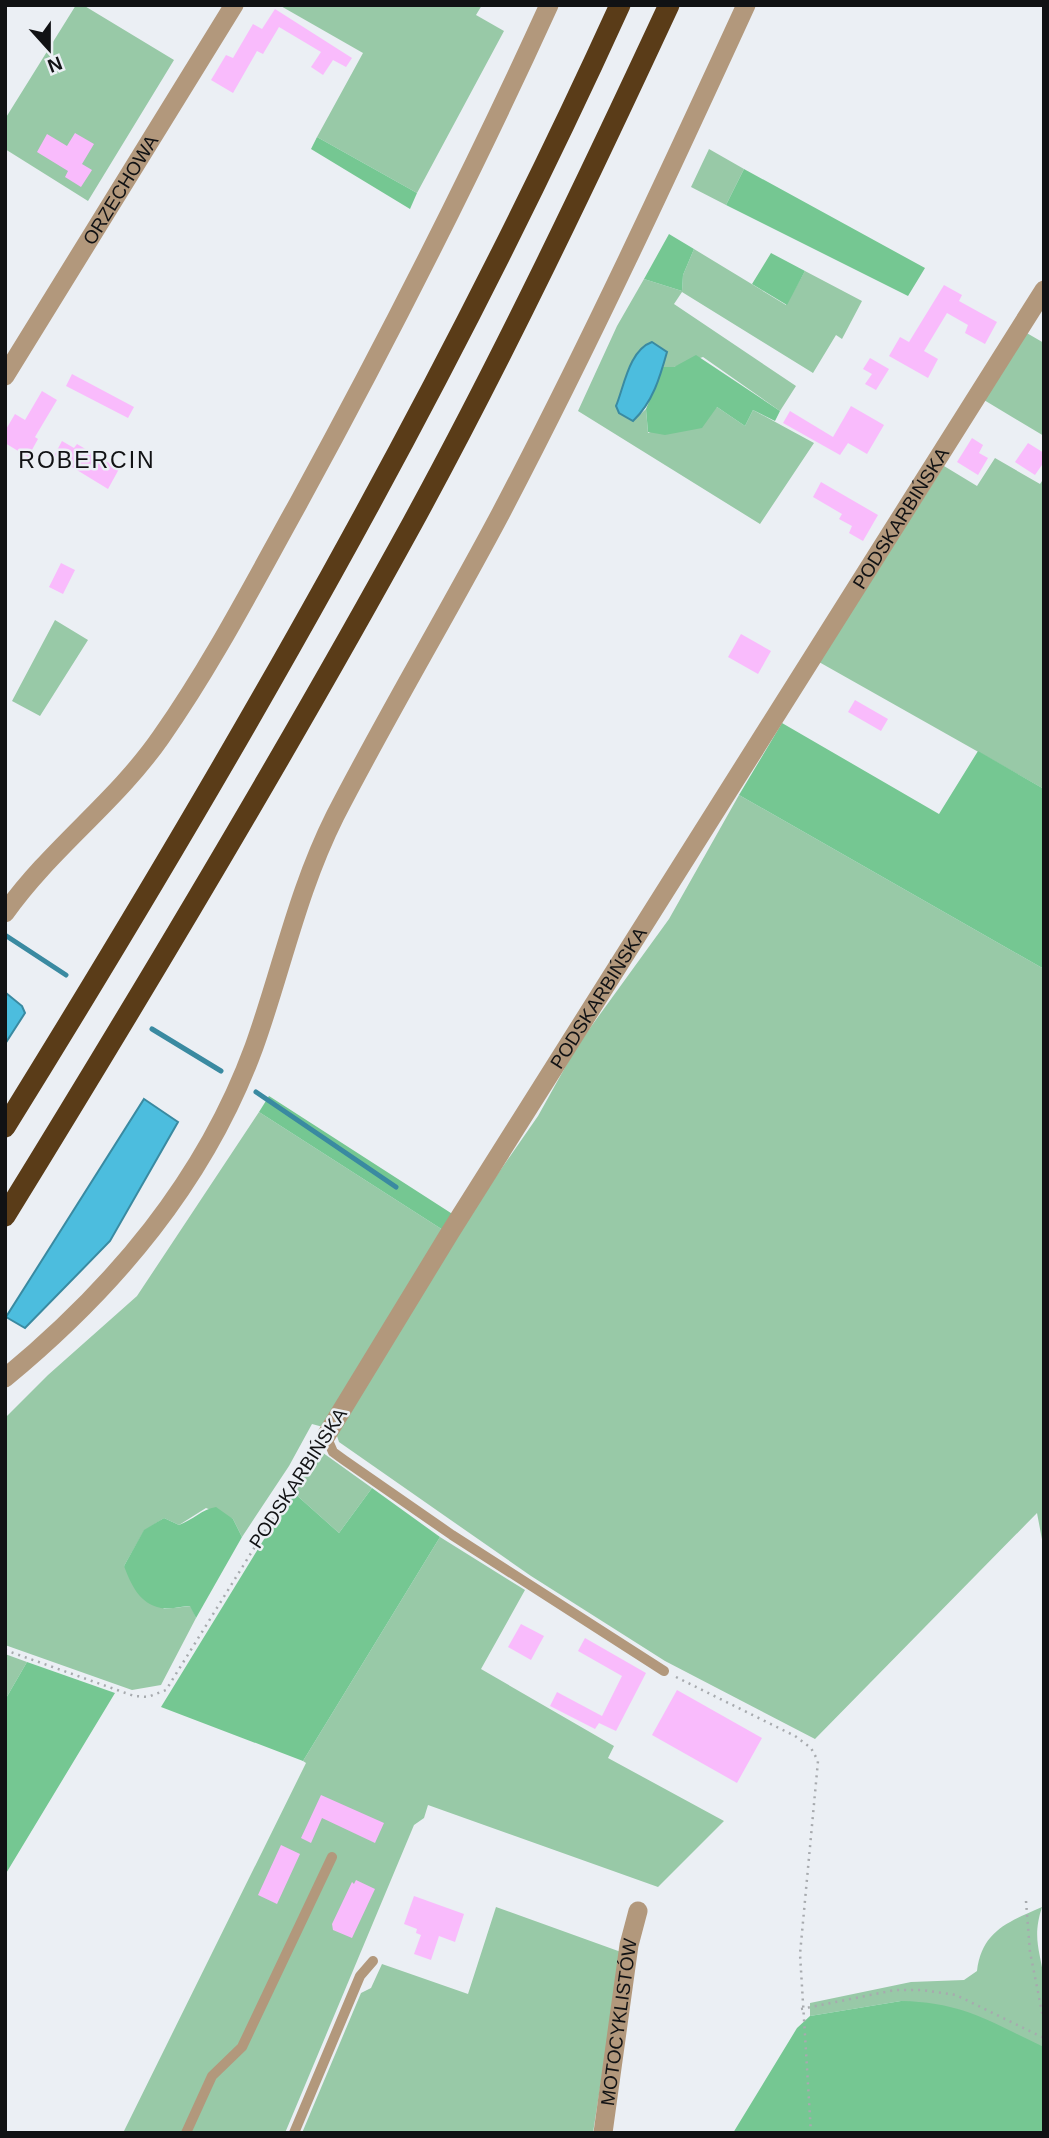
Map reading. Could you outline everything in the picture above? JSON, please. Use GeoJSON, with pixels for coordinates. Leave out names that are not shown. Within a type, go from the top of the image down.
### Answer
{"type":"FeatureCollection","features":[{"type":"Feature","properties":{"kind":"highway"},"geometry":{"type":"LineString","coordinates":[[5,1127],[231,756],[381,485],[553,149],[620,5]]}},
{"type":"Feature","properties":{"kind":"highway"},"geometry":{"type":"LineString","coordinates":[[5,1216],[164,958],[318,693],[415,518],[566,227],[669,5]]}},
{"type":"Feature","properties":{"kind":"street","name":"ORZECHOWA"},"geometry":{"type":"LineString","coordinates":[[5,376],[234,5]]}},
{"type":"Feature","properties":{"kind":"street"},"geometry":{"type":"LineString","coordinates":[[5,913],[41,867],[107,804],[134,774],[191,691],[328,449],[421,271],[549,5]]}},
{"type":"Feature","properties":{"kind":"street"},"geometry":{"type":"LineString","coordinates":[[5,1378],[81,1313],[124,1266],[149,1236],[220,1125],[255,1044],[296,907],[324,839],[502,510],[616,285],[746,5]]}},
{"type":"Feature","properties":{"kind":"street","name":"PODSKARBIŃSKA"},"geometry":{"type":"LineString","coordinates":[[326,1436],[451,1231],[1044,290]]}},
{"type":"Feature","properties":{"kind":"street","name":"MOTOCYKLISTÓW"},"geometry":{"type":"LineString","coordinates":[[603,2133],[629,1945],[638,1911]]}},
{"type":"Feature","properties":{"kind":"lane"},"geometry":{"type":"LineString","coordinates":[[326,1436],[333,1452],[441,1528],[664,1671]]}},
{"type":"Feature","properties":{"kind":"lane"},"geometry":{"type":"LineString","coordinates":[[186,2133],[212,2077],[242,2047],[332,1857]]}},
{"type":"Feature","properties":{"kind":"lane"},"geometry":{"type":"LineString","coordinates":[[294,2133],[360,1976],[373,1961]]}},
{"type":"Feature","properties":{"kind":"path","name":"PODSKARBIŃSKA"},"geometry":{"type":"LineString","coordinates":[[5,1650],[134,1696],[148,1697],[166,1690],[304,1463],[326,1436]]}},
{"type":"Feature","properties":{"kind":"path"},"geometry":{"type":"LineString","coordinates":[[664,1671],[795,1736],[816,1754],[818,1792],[800,1954],[811,2133]]}},
{"type":"Feature","properties":{"kind":"path"},"geometry":{"type":"LineString","coordinates":[[1026,1900],[1030,1952],[1044,2022]]}},
{"type":"Feature","properties":{"kind":"path"},"geometry":{"type":"LineString","coordinates":[[802,2010],[895,1990],[922,1990],[956,1995],[1044,2038]]}},
{"type":"Feature","properties":{"kind":"green space"},"geometry":{"type":"Polygon","coordinates":[[[76,5],[83,5],[174,60],[88,201],[5,149],[5,119],[76,5]]]}},
{"type":"Feature","properties":{"kind":"green space"},"geometry":{"type":"Polygon","coordinates":[[[279,5],[482,5],[476,15],[504,31],[417,193],[317,137],[363,53],[279,5]]]}},
{"type":"Feature","properties":{"kind":"green space"},"geometry":{"type":"Polygon","coordinates":[[[317,137],[417,193],[410,209],[311,149],[317,137]]]}},
{"type":"Feature","properties":{"kind":"green space"},"geometry":{"type":"Polygon","coordinates":[[[709,149],[744,169],[726,205],[691,187],[709,149]]]}},
{"type":"Feature","properties":{"kind":"green space"},"geometry":{"type":"Polygon","coordinates":[[[744,169],[925,268],[908,296],[726,205],[744,169]]]}},
{"type":"Feature","properties":{"kind":"green space"},"geometry":{"type":"Polygon","coordinates":[[[669,234],[694,249],[683,275],[682,291],[644,279],[669,234]]]}},
{"type":"Feature","properties":{"kind":"green space"},"geometry":{"type":"Polygon","coordinates":[[[694,249],[786,305],[805,271],[862,301],[842,339],[836,335],[813,373],[682,292],[674,304],[796,386],[780,411],[703,357],[674,367],[663,367],[666,352],[652,342],[638,353],[628,370],[616,406],[633,421],[646,409],[648,433],[717,407],[745,426],[753,410],[814,443],[760,524],[578,411],[617,326],[644,279],[682,291],[683,275],[694,249]]]}},
{"type":"Feature","properties":{"kind":"green space"},"geometry":{"type":"Polygon","coordinates":[[[771,253],[805,271],[787,305],[752,284],[771,253]]]}},
{"type":"Feature","properties":{"kind":"green space"},"geometry":{"type":"Polygon","coordinates":[[[1025,332],[1044,343],[1044,436],[984,400],[1025,332]]]}},
{"type":"Feature","properties":{"kind":"green space"},"geometry":{"type":"Polygon","coordinates":[[[696,355],[780,411],[775,421],[753,410],[745,426],[717,407],[702,428],[665,435],[648,432],[646,409],[663,367],[674,367],[696,355]]]}},
{"type":"Feature","properties":{"kind":"green space"},"geometry":{"type":"Polygon","coordinates":[[[995,458],[1040,484],[1044,478],[1044,789],[819,662],[944,466],[977,486],[995,458]]]}},
{"type":"Feature","properties":{"kind":"green space"},"geometry":{"type":"Polygon","coordinates":[[[55,620],[88,640],[40,716],[12,701],[55,620]]]}},
{"type":"Feature","properties":{"kind":"green space"},"geometry":{"type":"Polygon","coordinates":[[[782,723],[939,814],[978,751],[1044,789],[1044,969],[739,795],[782,723]]]}},
{"type":"Feature","properties":{"kind":"green space"},"geometry":{"type":"Polygon","coordinates":[[[739,795],[1044,969],[1044,1550],[1037,1513],[815,1739],[665,1661],[531,1576],[339,1442],[335,1430],[447,1247],[538,1116],[577,1046],[669,919],[739,795]]]}},
{"type":"Feature","properties":{"kind":"green space"},"geometry":{"type":"Polygon","coordinates":[[[269,1096],[454,1215],[443,1230],[259,1112],[269,1096]]]}},
{"type":"Feature","properties":{"kind":"green space"},"geometry":{"type":"Polygon","coordinates":[[[259,1112],[443,1230],[323,1427],[312,1424],[289,1466],[242,1537],[233,1519],[206,1508],[179,1525],[164,1518],[144,1531],[124,1566],[164,1609],[191,1606],[196,1618],[161,1685],[132,1690],[5,1645],[5,1418],[48,1375],[137,1296],[259,1112]]]}},
{"type":"Feature","properties":{"kind":"green space"},"geometry":{"type":"Polygon","coordinates":[[[319,1450],[372,1488],[339,1533],[293,1492],[319,1450]]]}},
{"type":"Feature","properties":{"kind":"green space"},"geometry":{"type":"Polygon","coordinates":[[[372,1488],[440,1537],[303,1761],[161,1707],[293,1492],[339,1533],[372,1488]]]}},
{"type":"Feature","properties":{"kind":"green space"},"geometry":{"type":"Polygon","coordinates":[[[216,1507],[233,1519],[242,1537],[196,1618],[190,1606],[164,1608],[147,1602],[133,1587],[124,1566],[144,1530],[164,1518],[179,1525],[216,1507]]]}},
{"type":"Feature","properties":{"kind":"green space"},"geometry":{"type":"Polygon","coordinates":[[[440,1537],[525,1590],[481,1669],[614,1746],[608,1758],[724,1821],[658,1887],[428,1805],[424,1818],[414,1825],[285,2133],[123,2133],[306,1763],[303,1761],[440,1537]]]}},
{"type":"Feature","properties":{"kind":"green space"},"geometry":{"type":"Polygon","coordinates":[[[5,1654],[27,1662],[5,1700],[5,1654]]]}},
{"type":"Feature","properties":{"kind":"green space"},"geometry":{"type":"Polygon","coordinates":[[[27,1662],[115,1693],[5,1875],[5,1700],[27,1662]]]}},
{"type":"Feature","properties":{"kind":"green space"},"geometry":{"type":"Polygon","coordinates":[[[496,1907],[621,1952],[593,2133],[302,2133],[361,1993],[371,1988],[382,1964],[468,1994],[496,1907]]]}},
{"type":"Feature","properties":{"kind":"green space"},"geometry":{"type":"Polygon","coordinates":[[[1042,1907],[1037,1936],[1045,1987],[1044,2047],[901,2001],[810,2016],[810,2003],[911,1982],[964,1980],[977,1971],[984,1946],[991,1937],[1008,1923],[1042,1907]]]}},
{"type":"Feature","properties":{"kind":"green space"},"geometry":{"type":"Polygon","coordinates":[[[901,2001],[959,2009],[1044,2047],[1044,2133],[733,2133],[797,2028],[810,2016],[901,2001]]]}},
{"type":"Feature","properties":{"kind":"water"},"geometry":{"type":"Polygon","coordinates":[[[652,342],[667,352],[651,397],[633,421],[619,413],[616,406],[633,361],[644,346],[652,342]]]}},
{"type":"Feature","properties":{"kind":"water"},"geometry":{"type":"Polygon","coordinates":[[[6,993],[22,1006],[25,1013],[5,1044],[6,993]]]}},
{"type":"Feature","properties":{"kind":"water"},"geometry":{"type":"Polygon","coordinates":[[[144,1099],[178,1122],[110,1241],[25,1328],[6,1317],[144,1099]]]}},
{"type":"Feature","properties":{"kind":"building"},"geometry":{"type":"Polygon","coordinates":[[[275,9],[352,58],[346,67],[333,60],[323,75],[311,67],[321,52],[279,27],[263,54],[257,51],[233,93],[211,80],[226,55],[233,58],[253,24],[262,29],[275,9]]]}},
{"type":"Feature","properties":{"kind":"building"},"geometry":{"type":"Polygon","coordinates":[[[75,133],[94,144],[82,164],[92,170],[81,187],[65,177],[68,171],[37,152],[47,134],[67,146],[75,133]]]}},
{"type":"Feature","properties":{"kind":"building"},"geometry":{"type":"Polygon","coordinates":[[[944,285],[962,295],[959,301],[997,322],[985,344],[965,333],[968,325],[947,313],[924,351],[938,359],[928,378],[889,356],[900,337],[909,342],[944,285]]]}},
{"type":"Feature","properties":{"kind":"building"},"geometry":{"type":"Polygon","coordinates":[[[870,358],[889,369],[876,390],[865,384],[872,374],[863,369],[870,358]]]}},
{"type":"Feature","properties":{"kind":"building"},"geometry":{"type":"Polygon","coordinates":[[[72,374],[134,407],[128,418],[66,386],[72,374]]]}},
{"type":"Feature","properties":{"kind":"building"},"geometry":{"type":"Polygon","coordinates":[[[42,391],[57,400],[35,437],[38,439],[28,457],[5,443],[5,431],[15,414],[25,420],[42,391]]]}},
{"type":"Feature","properties":{"kind":"building"},"geometry":{"type":"Polygon","coordinates":[[[851,406],[884,425],[867,454],[848,443],[840,455],[783,423],[790,411],[833,437],[851,406]]]}},
{"type":"Feature","properties":{"kind":"building"},"geometry":{"type":"Polygon","coordinates":[[[972,438],[983,445],[979,453],[988,458],[978,475],[957,462],[972,438]]]}},
{"type":"Feature","properties":{"kind":"building"},"geometry":{"type":"Polygon","coordinates":[[[62,441],[74,448],[77,444],[119,469],[108,489],[54,456],[62,441]]]}},
{"type":"Feature","properties":{"kind":"building"},"geometry":{"type":"Polygon","coordinates":[[[1028,443],[1044,453],[1044,462],[1035,475],[1015,462],[1028,443]]]}},
{"type":"Feature","properties":{"kind":"building"},"geometry":{"type":"Polygon","coordinates":[[[821,482],[878,515],[863,541],[849,533],[852,526],[839,519],[842,514],[813,497],[821,482]]]}},
{"type":"Feature","properties":{"kind":"building"},"geometry":{"type":"Polygon","coordinates":[[[61,563],[75,570],[63,594],[49,587],[61,563]]]}},
{"type":"Feature","properties":{"kind":"building"},"geometry":{"type":"Polygon","coordinates":[[[741,634],[771,651],[758,674],[728,657],[741,634]]]}},
{"type":"Feature","properties":{"kind":"building"},"geometry":{"type":"Polygon","coordinates":[[[855,700],[888,719],[881,731],[848,712],[855,700]]]}},
{"type":"Feature","properties":{"kind":"building"},"geometry":{"type":"Polygon","coordinates":[[[521,1624],[544,1636],[531,1660],[508,1647],[521,1624]]]}},
{"type":"Feature","properties":{"kind":"building"},"geometry":{"type":"Polygon","coordinates":[[[585,1638],[646,1673],[616,1731],[599,1723],[595,1729],[550,1706],[557,1692],[602,1716],[622,1676],[578,1651],[585,1638]]]}},
{"type":"Feature","properties":{"kind":"building"},"geometry":{"type":"Polygon","coordinates":[[[677,1690],[762,1738],[737,1783],[652,1735],[677,1690]]]}},
{"type":"Feature","properties":{"kind":"building"},"geometry":{"type":"Polygon","coordinates":[[[321,1795],[384,1823],[375,1843],[322,1818],[311,1843],[301,1838],[321,1795]]]}},
{"type":"Feature","properties":{"kind":"building"},"geometry":{"type":"Polygon","coordinates":[[[281,1845],[300,1854],[277,1904],[258,1895],[281,1845]]]}},
{"type":"Feature","properties":{"kind":"building"},"geometry":{"type":"Polygon","coordinates":[[[356,1880],[375,1889],[352,1938],[333,1930],[332,1924],[352,1882],[354,1884],[356,1880]]]}},
{"type":"Feature","properties":{"kind":"building"},"geometry":{"type":"Polygon","coordinates":[[[414,1896],[464,1914],[455,1942],[439,1936],[431,1960],[414,1954],[421,1935],[416,1933],[417,1929],[404,1924],[414,1896]]]}},
{"type":"Feature","properties":{"kind":"waterway"},"geometry":{"type":"LineString","coordinates":[[5,935],[66,975]]}},
{"type":"Feature","properties":{"kind":"waterway"},"geometry":{"type":"LineString","coordinates":[[152,1029],[221,1071]]}},
{"type":"Feature","properties":{"kind":"waterway"},"geometry":{"type":"LineString","coordinates":[[256,1092],[396,1187]]}},
{"type":"Feature","properties":{"kind":"district","name":"ROBERCIN"},"geometry":{"type":"Point","coordinates":[87,460]}}]}
